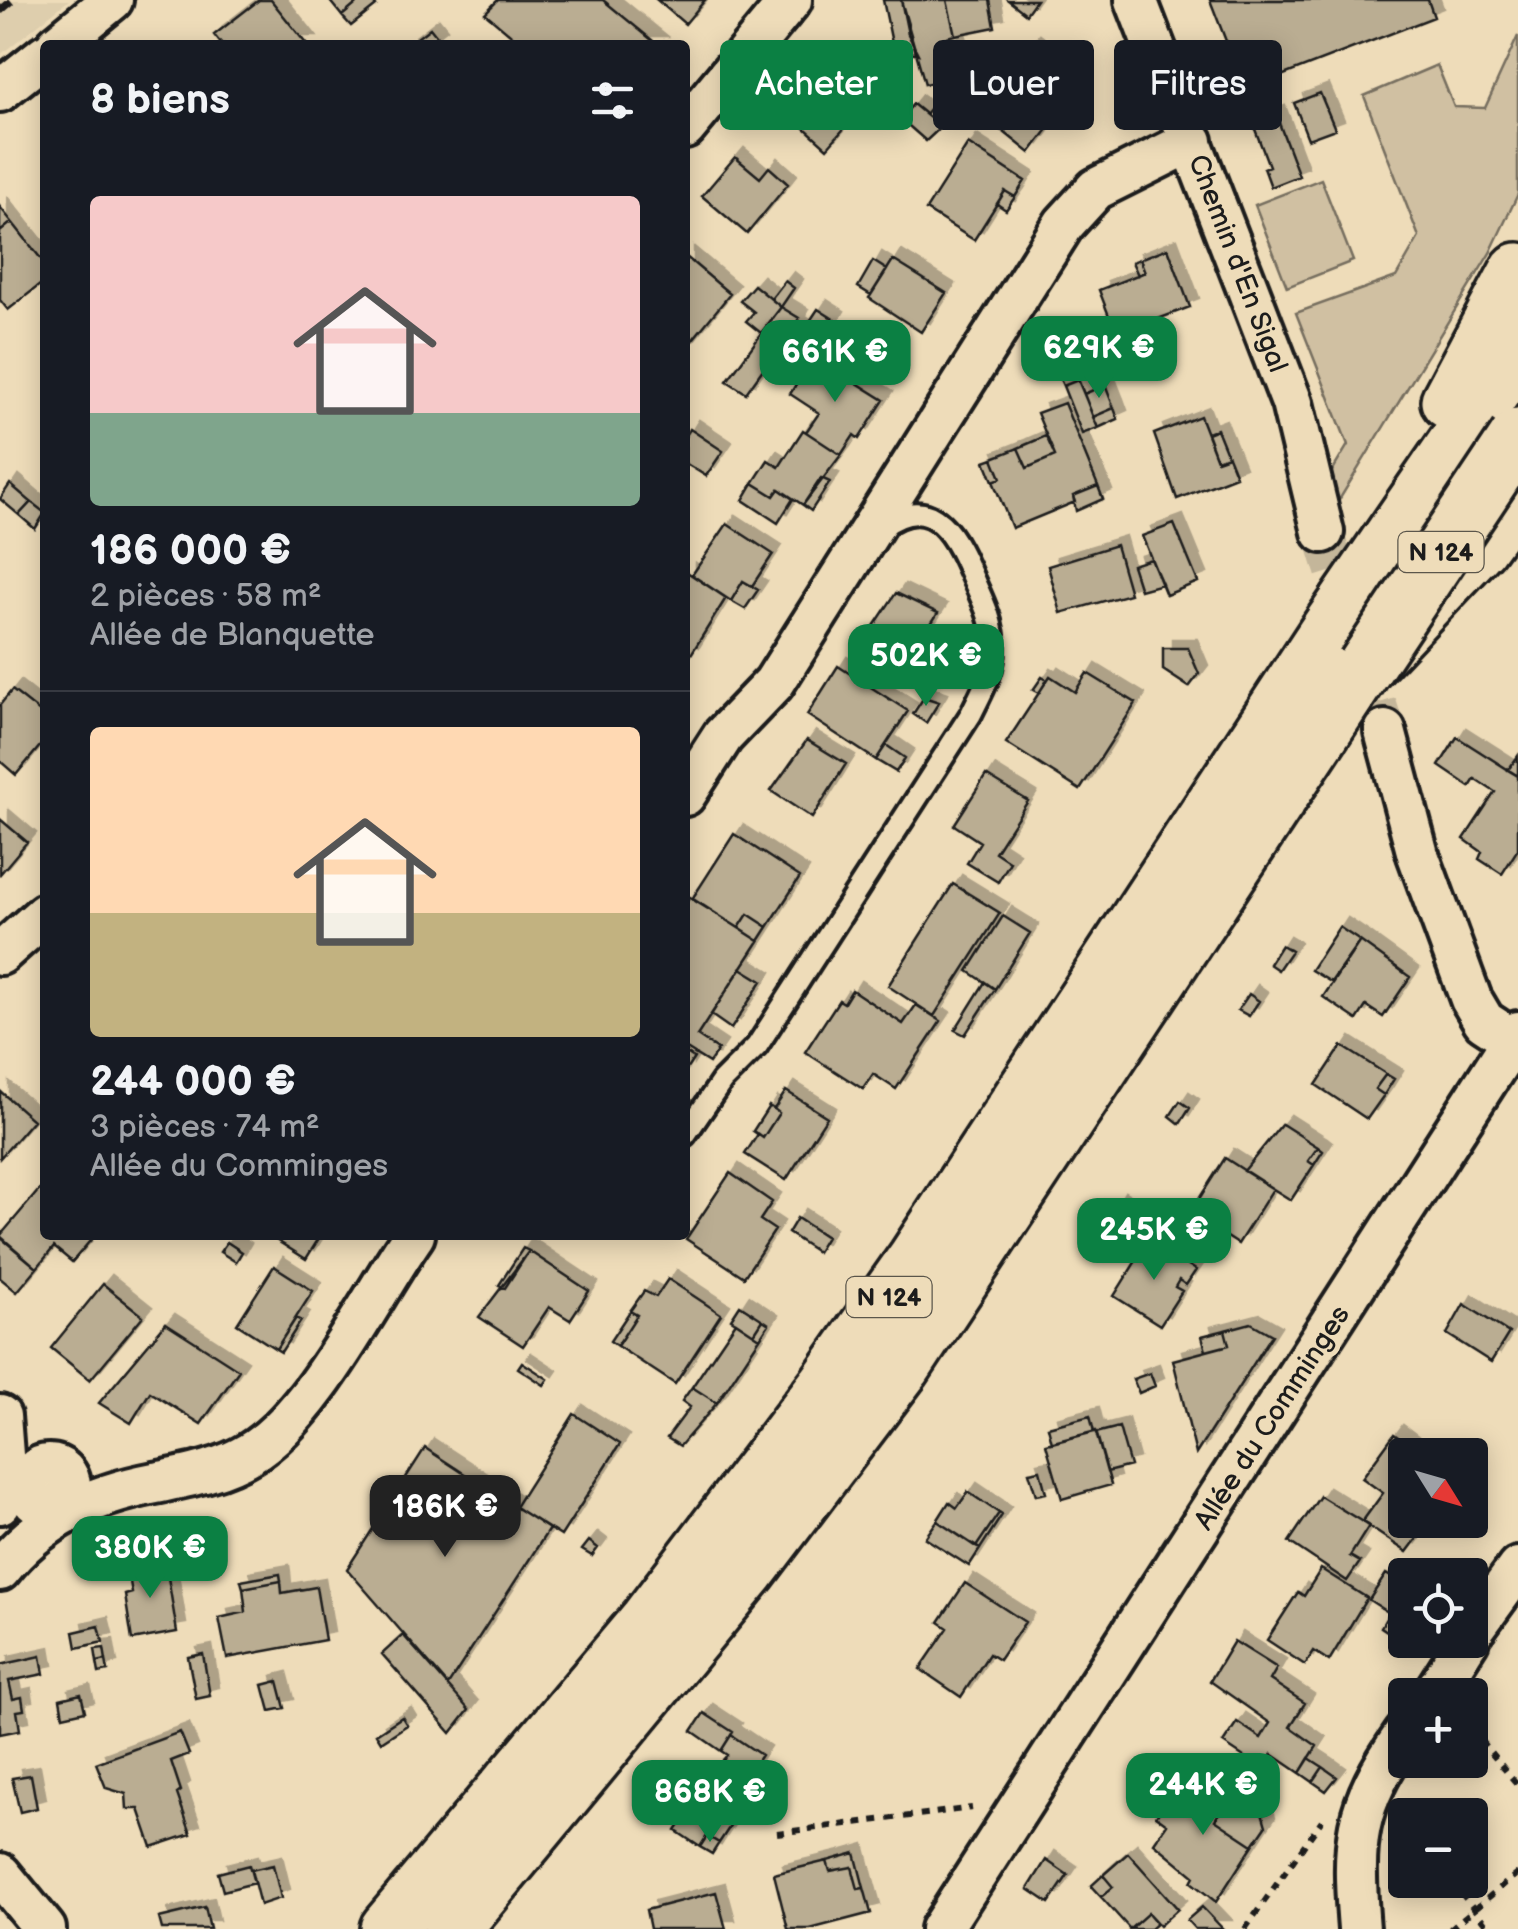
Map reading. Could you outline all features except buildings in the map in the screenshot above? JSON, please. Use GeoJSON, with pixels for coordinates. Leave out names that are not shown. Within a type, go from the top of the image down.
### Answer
{"type":"FeatureCollection","features":[{"type":"Feature","properties":{"kind":"highway"},"geometry":{"type":"LineString","coordinates":[[1333,623],[1518,271]]}},
{"type":"Feature","properties":{"kind":"highway","name":"N 124"},"geometry":{"type":"LineString","coordinates":[[388,1929],[648,1620],[825,1387],[916,1258],[1333,623],[1518,354]]}},
{"type":"Feature","properties":{"kind":"highway","name":"N 124"},"geometry":{"type":"LineString","coordinates":[[452,1929],[749,1570],[903,1368],[1518,437]]}},
{"type":"Feature","properties":{"kind":"highway"},"geometry":{"type":"LineString","coordinates":[[1364,668],[1480,546],[1518,492]]}},
{"type":"Feature","properties":{"kind":"street"},"geometry":{"type":"LineString","coordinates":[[63,40],[112,0]]}},
{"type":"Feature","properties":{"kind":"street"},"geometry":{"type":"LineString","coordinates":[[690,122],[792,0]]}},
{"type":"Feature","properties":{"kind":"street","name":"Chemin d'En Sigal"},"geometry":{"type":"LineString","coordinates":[[1136,0],[1292,404],[1323,532]]}},
{"type":"Feature","properties":{"kind":"street"},"geometry":{"type":"LineString","coordinates":[[0,91],[40,59]]}},
{"type":"Feature","properties":{"kind":"street"},"geometry":{"type":"LineString","coordinates":[[690,787],[724,736],[774,683],[1064,224],[1096,189],[1192,141]]}},
{"type":"Feature","properties":{"kind":"street"},"geometry":{"type":"LineString","coordinates":[[1385,731],[1418,856],[1471,999],[1484,1020],[1516,1036]]}},
{"type":"Feature","properties":{"kind":"street"},"geometry":{"type":"LineString","coordinates":[[0,954],[40,918]]}},
{"type":"Feature","properties":{"kind":"street","name":"Allée du Comminges"},"geometry":{"type":"LineString","coordinates":[[941,1929],[1516,1036]]}},
{"type":"Feature","properties":{"kind":"street"},"geometry":{"type":"LineString","coordinates":[[30,1495],[202,1474],[232,1463],[268,1441],[305,1400],[411,1240]]}},
{"type":"Feature","properties":{"kind":"street"},"geometry":{"type":"LineString","coordinates":[[0,1416],[30,1495],[0,1570]]}},
{"type":"Feature","properties":{"kind":"street"},"geometry":{"type":"LineString","coordinates":[[1488,1609],[1518,1568]]}},
{"type":"Feature","properties":{"kind":"street"},"geometry":{"type":"LineString","coordinates":[[1359,1929],[1353,1852],[1373,1779],[1388,1758]]}},
{"type":"Feature","properties":{"kind":"street"},"geometry":{"type":"LineString","coordinates":[[0,1874],[44,1929]]}},
{"type":"Feature","properties":{"kind":"lane"},"geometry":{"type":"LineString","coordinates":[[690,1128],[722,1081],[757,1046],[971,714],[991,669],[994,649],[989,615],[958,542],[946,526],[924,516],[901,516],[867,538]]}},
{"type":"Feature","properties":{"kind":"path"},"geometry":{"type":"LineString","coordinates":[[1488,1749],[1518,1784]]}},
{"type":"Feature","properties":{"kind":"path"},"geometry":{"type":"LineString","coordinates":[[777,1832],[1023,1802]]}},
{"type":"Feature","properties":{"kind":"path"},"geometry":{"type":"LineString","coordinates":[[1450,1929],[1518,1872]]}},
{"type":"Feature","properties":{"kind":"path"},"geometry":{"type":"LineString","coordinates":[[1466,1898],[1490,1929]]}},
{"type":"Feature","properties":{"kind":"shaded area"},"geometry":{"type":"Polygon","coordinates":[[[0,0],[69,0],[0,55],[0,0]]]}},
{"type":"Feature","properties":{"kind":"shaded area"},"geometry":{"type":"Polygon","coordinates":[[[1518,36],[1518,194],[1490,253],[1336,505],[1328,478],[1348,445],[1296,313],[1396,277],[1419,237],[1364,96],[1437,65],[1454,107],[1485,108],[1518,36]]]}},
{"type":"Feature","properties":{"kind":"shaded area"},"geometry":{"type":"Polygon","coordinates":[[[1321,179],[1353,261],[1287,287],[1255,205],[1321,179]]]}},
{"type":"Feature","properties":{"kind":"tunnel"},"geometry":{"type":"LineString","coordinates":[[1323,532],[1385,731]]}},
{"type":"Feature","properties":{"kind":"railway"},"geometry":{"type":"LineString","coordinates":[[0,11],[13,0]]}}]}
